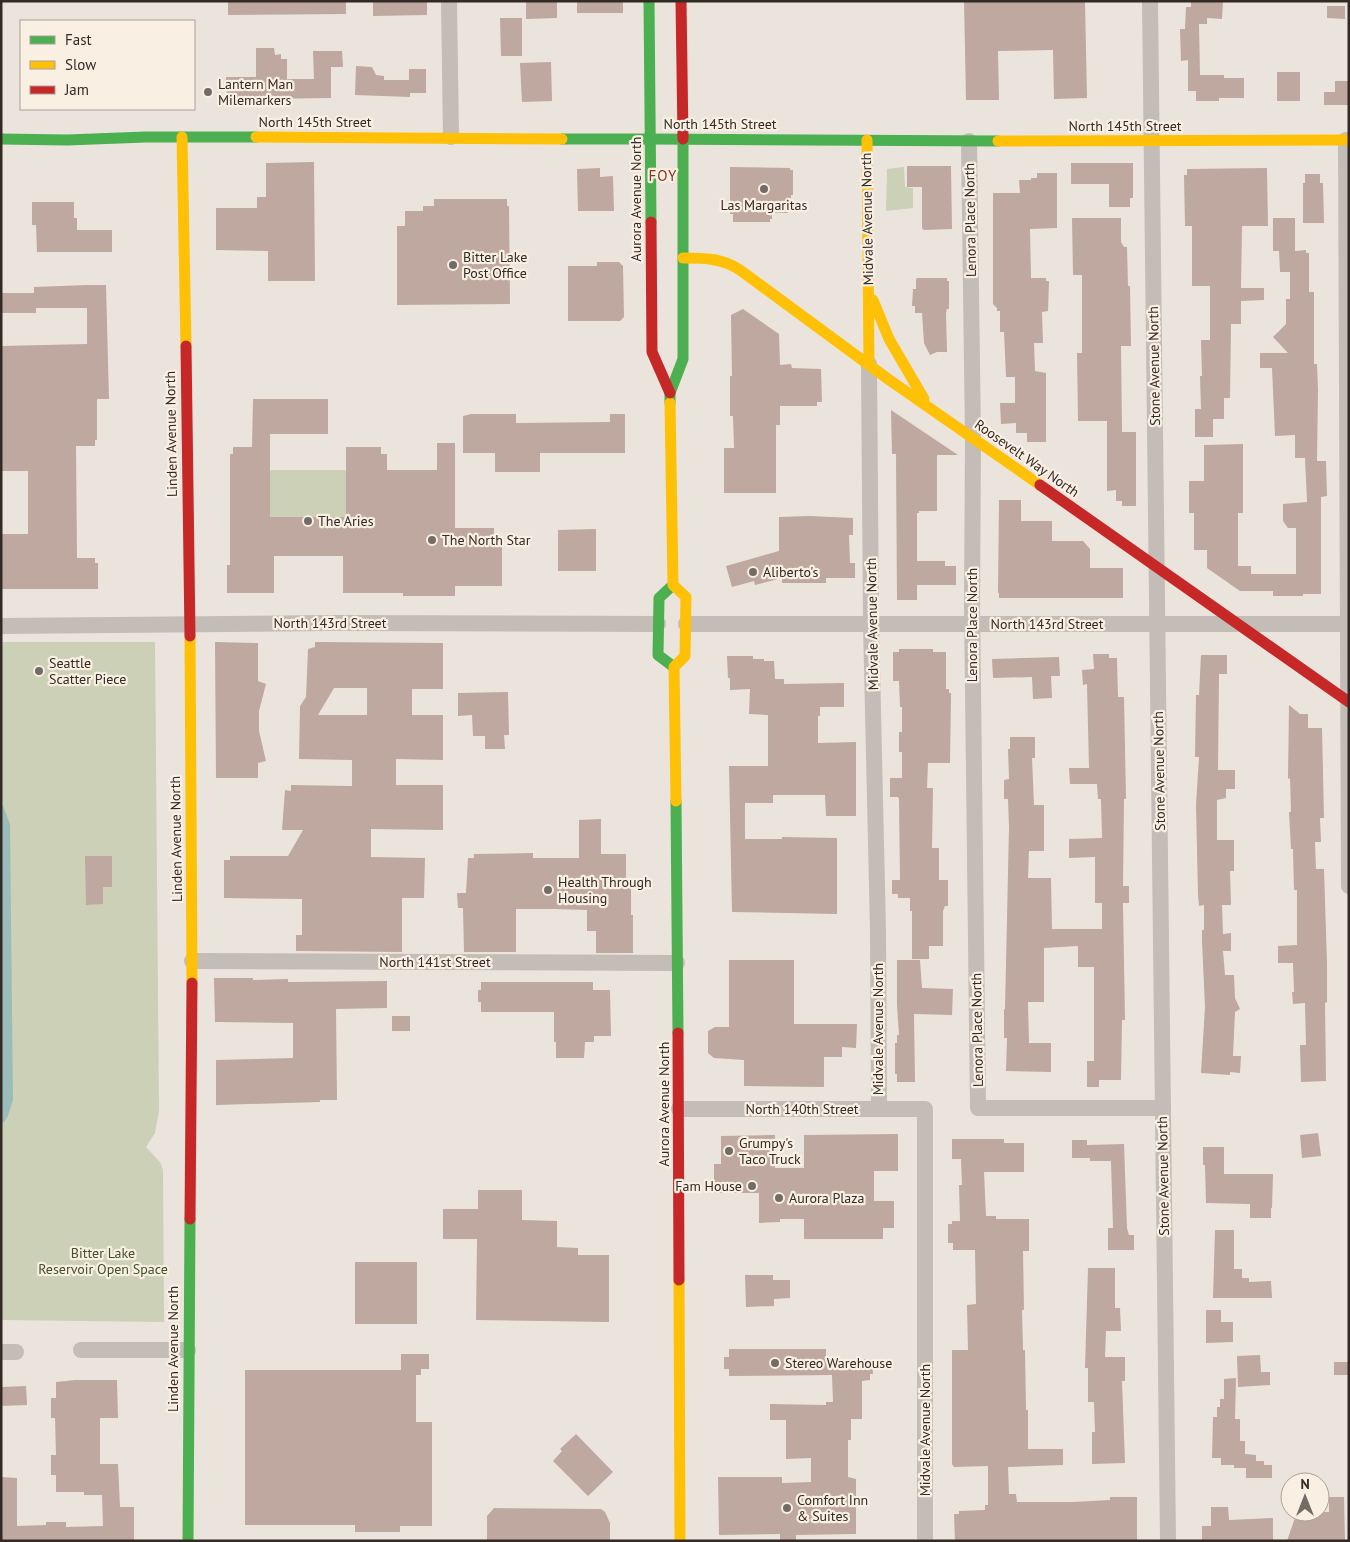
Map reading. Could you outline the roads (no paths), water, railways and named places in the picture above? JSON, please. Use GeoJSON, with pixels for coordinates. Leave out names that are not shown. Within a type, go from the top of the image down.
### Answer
{"type":"FeatureCollection","features":[{"type":"Feature","properties":{"kind":"main road","name":"Aurora Avenue North"},"geometry":{"type":"LineString","coordinates":[[649,1],[652,352],[670,393]]}},
{"type":"Feature","properties":{"kind":"main road","name":"Aurora Avenue North"},"geometry":{"type":"LineString","coordinates":[[680,1541],[679,1109],[674,667],[685,656],[686,597],[673,585],[670,393],[683,359],[684,138],[681,1]]}},
{"type":"Feature","properties":{"kind":"main road","name":"North 145th Street"},"geometry":{"type":"LineString","coordinates":[[1,139],[67,140],[182,137],[684,138],[969,141],[1347,140]]}},
{"type":"Feature","properties":{"kind":"main road","name":"Linden Avenue North"},"geometry":{"type":"LineString","coordinates":[[182,137],[192,961],[188,1541]]}},
{"type":"Feature","properties":{"kind":"main road","name":"Midvale Avenue North"},"geometry":{"type":"LineString","coordinates":[[866,140],[869,364]]}},
{"type":"Feature","properties":{"kind":"main road","name":"Roosevelt Way North"},"geometry":{"type":"LineString","coordinates":[[683,258],[721,259],[733,264],[930,409],[1348,701]]}},
{"type":"Feature","properties":{"kind":"main road"},"geometry":{"type":"LineString","coordinates":[[868,284],[878,315],[889,339],[930,409]]}},
{"type":"Feature","properties":{"kind":"main road"},"geometry":{"type":"LineString","coordinates":[[673,585],[659,598],[658,656],[674,667]]}},
{"type":"Feature","properties":{"kind":"street"},"geometry":{"type":"LineString","coordinates":[[449,1],[451,138]]}},
{"type":"Feature","properties":{"kind":"street","name":"Stone Avenue North"},"geometry":{"type":"LineString","coordinates":[[1150,1],[1168,1541]]}},
{"type":"Feature","properties":{"kind":"street"},"geometry":{"type":"LineString","coordinates":[[1347,140],[1349,886]]}},
{"type":"Feature","properties":{"kind":"street","name":"Lenora Place North"},"geometry":{"type":"LineString","coordinates":[[969,141],[978,1108],[1162,1108]]}},
{"type":"Feature","properties":{"kind":"street","name":"Midvale Avenue North"},"geometry":{"type":"LineString","coordinates":[[869,364],[879,1109]]}},
{"type":"Feature","properties":{"kind":"street","name":"North 143rd Street"},"geometry":{"type":"LineString","coordinates":[[1,626],[658,624]]}},
{"type":"Feature","properties":{"kind":"street","name":"North 143rd Street"},"geometry":{"type":"LineString","coordinates":[[686,624],[1348,624]]}},
{"type":"Feature","properties":{"kind":"street","name":"North 141st Street"},"geometry":{"type":"LineString","coordinates":[[192,961],[677,963]]}},
{"type":"Feature","properties":{"kind":"street","name":"North 140th Street"},"geometry":{"type":"LineString","coordinates":[[679,1109],[925,1109]]}},
{"type":"Feature","properties":{"kind":"street","name":"Midvale Avenue North"},"geometry":{"type":"LineString","coordinates":[[925,1109],[925,1541]]}},
{"type":"Feature","properties":{"kind":"street"},"geometry":{"type":"LineString","coordinates":[[81,1350],[188,1350]]}},
{"type":"Feature","properties":{"kind":"water"},"geometry":{"type":"Polygon","coordinates":[[[1,801],[10,824],[13,1100],[7,1118],[1,1126],[1,801]]]}},
{"type":"Feature","properties":{"kind":"place","name":"Lantern Man Milemarkers"},"geometry":{"type":"Point","coordinates":[208,92]}},
{"type":"Feature","properties":{"kind":"place","name":"Las Margaritas"},"geometry":{"type":"Point","coordinates":[764,189]}},
{"type":"Feature","properties":{"kind":"place","name":"Bitter Lake Post Office"},"geometry":{"type":"Point","coordinates":[453,265]}},
{"type":"Feature","properties":{"kind":"place","name":"The Aries"},"geometry":{"type":"Point","coordinates":[308,521]}},
{"type":"Feature","properties":{"kind":"place","name":"The North Star"},"geometry":{"type":"Point","coordinates":[432,540]}},
{"type":"Feature","properties":{"kind":"place","name":"Aliberto's"},"geometry":{"type":"Point","coordinates":[753,572]}},
{"type":"Feature","properties":{"kind":"place","name":"Seattle Scatter Piece"},"geometry":{"type":"Point","coordinates":[39,671]}},
{"type":"Feature","properties":{"kind":"place","name":"Health Through Housing"},"geometry":{"type":"Point","coordinates":[548,890]}},
{"type":"Feature","properties":{"kind":"place","name":"Grumpy's Taco Truck"},"geometry":{"type":"Point","coordinates":[729,1151]}},
{"type":"Feature","properties":{"kind":"place","name":"Fam House"},"geometry":{"type":"Point","coordinates":[752,1186]}},
{"type":"Feature","properties":{"kind":"place","name":"Aurora Plaza"},"geometry":{"type":"Point","coordinates":[779,1198]}},
{"type":"Feature","properties":{"kind":"place","name":"Stereo Warehouse"},"geometry":{"type":"Point","coordinates":[775,1363]}},
{"type":"Feature","properties":{"kind":"place","name":"Comfort Inn & Suites"},"geometry":{"type":"Point","coordinates":[787,1508]}},
{"type":"Feature","properties":{"kind":"district","name":"FOY"},"geometry":{"type":"Point","coordinates":[663,176]}},
{"type":"Feature","properties":{"kind":"park label","name":"Bitter Lake Reservoir Open Space"},"geometry":{"type":"Point","coordinates":[103,1262]}}]}
